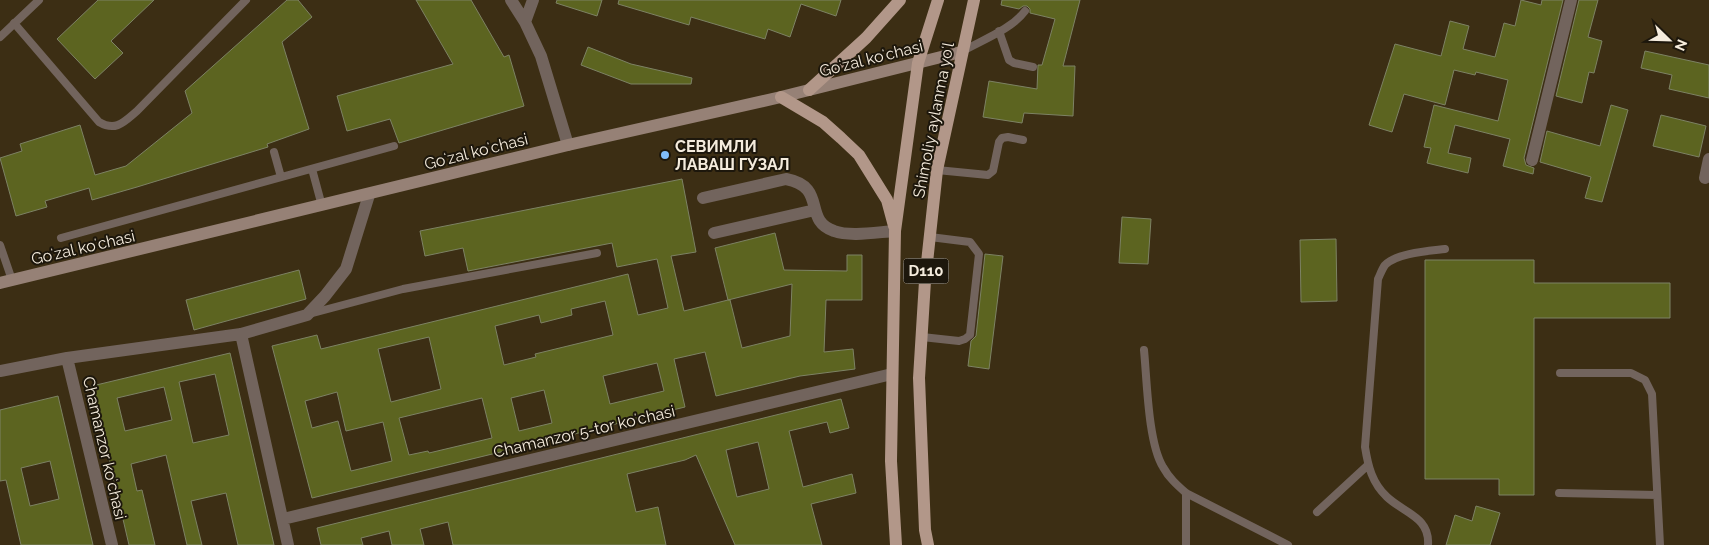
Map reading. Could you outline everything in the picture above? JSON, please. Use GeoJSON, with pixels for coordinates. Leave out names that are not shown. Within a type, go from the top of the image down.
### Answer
{"type":"FeatureCollection","features":[{"type":"Feature","properties":{"kind":"main road"},"geometry":{"type":"LineString","coordinates":[[809,90],[866,38],[900,0]]}},
{"type":"Feature","properties":{"kind":"main road","name":"Shimoliy aylanma yoʻl"},"geometry":{"type":"LineString","coordinates":[[896,545],[891,460],[895,231],[918,63],[938,0]]}},
{"type":"Feature","properties":{"kind":"main road","name":"Shimoliy aylanma yoʻl"},"geometry":{"type":"LineString","coordinates":[[928,545],[925,530],[919,378],[930,237],[937,170],[961,52],[974,0]]}},
{"type":"Feature","properties":{"kind":"main road","name":"Goʻzal koʻchasi"},"geometry":{"type":"LineString","coordinates":[[6,282],[568,145],[781,97],[961,52]]}},
{"type":"Feature","properties":{"kind":"main road"},"geometry":{"type":"LineString","coordinates":[[781,97],[823,122],[859,155],[887,200],[895,231]]}},
{"type":"Feature","properties":{"kind":"street"},"geometry":{"type":"LineString","coordinates":[[511,0],[525,22],[541,56],[568,145]]}},
{"type":"Feature","properties":{"kind":"street"},"geometry":{"type":"LineString","coordinates":[[525,22],[533,0]]}},
{"type":"Feature","properties":{"kind":"street"},"geometry":{"type":"LineString","coordinates":[[1532,160],[1571,0]]}},
{"type":"Feature","properties":{"kind":"street"},"geometry":{"type":"LineString","coordinates":[[1705,178],[1709,159]]}},
{"type":"Feature","properties":{"kind":"street"},"geometry":{"type":"LineString","coordinates":[[703,198],[786,179],[798,181],[808,189],[817,219],[824,226],[846,234],[895,231]]}},
{"type":"Feature","properties":{"kind":"street"},"geometry":{"type":"LineString","coordinates":[[0,371],[67,358],[241,334],[307,315],[346,269],[369,195]]}},
{"type":"Feature","properties":{"kind":"street"},"geometry":{"type":"LineString","coordinates":[[714,233],[815,210]]}},
{"type":"Feature","properties":{"kind":"street"},"geometry":{"type":"LineString","coordinates":[[241,334],[288,545]]}},
{"type":"Feature","properties":{"kind":"street","name":"Chamanzor koʻchasi"},"geometry":{"type":"LineString","coordinates":[[67,358],[112,545]]}},
{"type":"Feature","properties":{"kind":"street","name":"Chamanzor 5-tor koʻchasi"},"geometry":{"type":"LineString","coordinates":[[283,519],[892,374]]}},
{"type":"Feature","properties":{"kind":"lane"},"geometry":{"type":"LineString","coordinates":[[0,37],[39,0]]}},
{"type":"Feature","properties":{"kind":"lane"},"geometry":{"type":"LineString","coordinates":[[14,24],[99,122],[112,127],[123,124],[137,111],[246,0]]}},
{"type":"Feature","properties":{"kind":"lane"},"geometry":{"type":"LineString","coordinates":[[961,52],[1018,20],[1024,11]]}},
{"type":"Feature","properties":{"kind":"lane"},"geometry":{"type":"LineString","coordinates":[[999,31],[1009,60],[1033,67]]}},
{"type":"Feature","properties":{"kind":"lane"},"geometry":{"type":"LineString","coordinates":[[937,170],[988,175],[993,171],[999,142],[1002,138],[1023,140]]}},
{"type":"Feature","properties":{"kind":"lane"},"geometry":{"type":"LineString","coordinates":[[61,238],[394,146]]}},
{"type":"Feature","properties":{"kind":"lane"},"geometry":{"type":"LineString","coordinates":[[274,152],[281,177]]}},
{"type":"Feature","properties":{"kind":"lane"},"geometry":{"type":"LineString","coordinates":[[312,169],[322,206]]}},
{"type":"Feature","properties":{"kind":"lane"},"geometry":{"type":"LineString","coordinates":[[922,336],[959,341],[970,335],[979,254],[970,242],[930,237]]}},
{"type":"Feature","properties":{"kind":"lane"},"geometry":{"type":"LineString","coordinates":[[0,244],[6,282]]}},
{"type":"Feature","properties":{"kind":"lane"},"geometry":{"type":"LineString","coordinates":[[1428,545],[1429,535],[1418,518],[1387,497],[1374,480],[1368,465],[1365,447],[1378,280],[1384,266],[1394,259],[1411,254],[1445,249]]}},
{"type":"Feature","properties":{"kind":"lane"},"geometry":{"type":"LineString","coordinates":[[307,315],[403,289],[597,253]]}},
{"type":"Feature","properties":{"kind":"lane"},"geometry":{"type":"LineString","coordinates":[[1144,350],[1153,436],[1162,466],[1172,480],[1186,493],[1288,545]]}},
{"type":"Feature","properties":{"kind":"lane"},"geometry":{"type":"LineString","coordinates":[[1560,373],[1631,373],[1645,380],[1652,394],[1660,545]]}},
{"type":"Feature","properties":{"kind":"lane"},"geometry":{"type":"LineString","coordinates":[[1317,512],[1368,465]]}},
{"type":"Feature","properties":{"kind":"lane"},"geometry":{"type":"LineString","coordinates":[[1186,493],[1186,545]]}},
{"type":"Feature","properties":{"kind":"lane"},"geometry":{"type":"LineString","coordinates":[[1559,493],[1657,495]]}},
{"type":"Feature","properties":{"kind":"building"},"geometry":{"type":"Polygon","coordinates":[[[98,0],[154,0],[111,41],[123,53],[95,79],[57,39],[98,0]]]}},
{"type":"Feature","properties":{"kind":"building"},"geometry":{"type":"Polygon","coordinates":[[[287,0],[298,0],[312,17],[282,42],[309,129],[267,144],[268,147],[137,187],[92,200],[89,188],[45,201],[47,207],[16,216],[0,158],[22,151],[20,144],[80,125],[95,175],[126,166],[192,113],[185,91],[287,0]]]}},
{"type":"Feature","properties":{"kind":"building"},"geometry":{"type":"Polygon","coordinates":[[[416,0],[471,0],[504,57],[509,55],[524,106],[399,143],[390,119],[347,131],[337,96],[453,64],[416,0]]]}},
{"type":"Feature","properties":{"kind":"building"},"geometry":{"type":"Polygon","coordinates":[[[557,0],[602,0],[597,16],[556,3],[557,0]]]}},
{"type":"Feature","properties":{"kind":"building"},"geometry":{"type":"Polygon","coordinates":[[[619,0],[841,0],[836,16],[801,4],[790,37],[768,29],[765,39],[691,17],[689,25],[618,4],[619,0]]]}},
{"type":"Feature","properties":{"kind":"building"},"geometry":{"type":"Polygon","coordinates":[[[1002,0],[1080,0],[1063,66],[1075,66],[1073,116],[1024,113],[1022,123],[983,117],[989,81],[1037,89],[1038,65],[1042,65],[1055,19],[1030,13],[1030,9],[1027,6],[1019,9],[1001,5],[1002,0]]]}},
{"type":"Feature","properties":{"kind":"building"},"geometry":{"type":"Polygon","coordinates":[[[1521,0],[1541,5],[1542,0],[1563,0],[1524,158],[1526,165],[1534,168],[1533,174],[1503,166],[1510,139],[1455,125],[1448,153],[1471,158],[1468,173],[1427,163],[1431,148],[1424,147],[1434,105],[1498,121],[1508,80],[1476,72],[1475,75],[1454,70],[1445,105],[1404,94],[1392,132],[1369,125],[1395,44],[1441,56],[1450,21],[1469,26],[1463,49],[1495,57],[1504,23],[1515,26],[1521,0]]]}},
{"type":"Feature","properties":{"kind":"building"},"geometry":{"type":"Polygon","coordinates":[[[1579,0],[1598,0],[1588,37],[1602,41],[1594,73],[1589,72],[1582,103],[1556,96],[1579,0]]]}},
{"type":"Feature","properties":{"kind":"building"},"geometry":{"type":"Polygon","coordinates":[[[588,47],[631,64],[692,78],[691,84],[631,84],[581,65],[588,47]]]}},
{"type":"Feature","properties":{"kind":"building"},"geometry":{"type":"Polygon","coordinates":[[[1645,51],[1709,65],[1709,98],[1669,89],[1672,75],[1641,68],[1645,51]]]}},
{"type":"Feature","properties":{"kind":"building"},"geometry":{"type":"Polygon","coordinates":[[[1611,105],[1628,110],[1602,202],[1585,198],[1591,177],[1540,162],[1547,131],[1600,146],[1611,105]]]}},
{"type":"Feature","properties":{"kind":"building"},"geometry":{"type":"Polygon","coordinates":[[[1661,115],[1706,126],[1699,157],[1653,146],[1661,115]]]}},
{"type":"Feature","properties":{"kind":"building"},"geometry":{"type":"Polygon","coordinates":[[[682,179],[696,252],[671,256],[684,311],[728,300],[715,248],[775,233],[784,270],[847,271],[847,255],[862,255],[862,300],[826,300],[824,352],[853,349],[855,369],[800,376],[716,396],[705,352],[674,359],[685,407],[312,498],[272,346],[317,335],[321,349],[628,274],[638,315],[668,308],[657,259],[617,267],[612,243],[468,271],[463,248],[425,256],[420,231],[682,179]],[[792,284],[728,300],[730,300],[742,348],[790,336],[792,284]],[[605,301],[571,309],[572,315],[541,323],[539,315],[495,326],[504,365],[536,357],[535,354],[613,335],[605,301]],[[429,337],[378,349],[391,402],[441,389],[429,337]],[[657,363],[603,376],[610,404],[664,391],[657,363]],[[544,390],[511,398],[519,431],[552,423],[544,390]],[[337,392],[305,401],[312,428],[338,421],[351,471],[392,461],[383,422],[346,431],[337,392]],[[482,398],[399,418],[409,455],[428,451],[429,453],[492,438],[482,398]]]}},
{"type":"Feature","properties":{"kind":"building"},"geometry":{"type":"Polygon","coordinates":[[[1122,217],[1151,219],[1148,264],[1119,263],[1122,217]]]}},
{"type":"Feature","properties":{"kind":"building"},"geometry":{"type":"Polygon","coordinates":[[[1336,239],[1337,301],[1301,302],[1300,240],[1336,239]]]}},
{"type":"Feature","properties":{"kind":"building"},"geometry":{"type":"Polygon","coordinates":[[[985,254],[1003,256],[989,369],[968,366],[971,341],[976,336],[985,254]]]}},
{"type":"Feature","properties":{"kind":"building"},"geometry":{"type":"Polygon","coordinates":[[[1425,260],[1534,260],[1534,283],[1670,283],[1670,318],[1534,318],[1534,495],[1499,495],[1499,479],[1425,479],[1425,260]]]}},
{"type":"Feature","properties":{"kind":"building"},"geometry":{"type":"Polygon","coordinates":[[[299,270],[306,299],[194,330],[186,300],[299,270]]]}},
{"type":"Feature","properties":{"kind":"building"},"geometry":{"type":"Polygon","coordinates":[[[230,353],[274,545],[238,545],[226,493],[191,501],[202,545],[187,545],[166,455],[131,464],[137,491],[142,490],[155,545],[129,545],[92,386],[230,353]],[[215,374],[179,382],[193,443],[229,435],[215,374]],[[164,387],[117,398],[125,431],[172,420],[164,387]]]}},
{"type":"Feature","properties":{"kind":"building"},"geometry":{"type":"Polygon","coordinates":[[[58,396],[93,545],[21,545],[6,480],[0,481],[0,410],[58,396]],[[50,461],[21,468],[30,506],[59,499],[50,461]]]}},
{"type":"Feature","properties":{"kind":"building"},"geometry":{"type":"Polygon","coordinates":[[[841,399],[849,428],[830,433],[827,422],[789,431],[803,487],[852,474],[856,493],[811,504],[822,545],[735,545],[696,455],[685,460],[627,474],[636,512],[658,507],[666,545],[453,545],[448,522],[420,529],[424,545],[392,545],[389,531],[361,538],[363,545],[321,545],[317,528],[841,399]],[[758,442],[726,450],[737,497],[769,489],[758,442]]]}},
{"type":"Feature","properties":{"kind":"building"},"geometry":{"type":"Polygon","coordinates":[[[1476,506],[1500,513],[1490,545],[1446,545],[1455,515],[1472,521],[1476,506]]]}},
{"type":"Feature","properties":{"kind":"place","name":"СЕВИМЛИ ЛАВАШ ГУЗАЛ"},"geometry":{"type":"Point","coordinates":[665,155]}}]}
